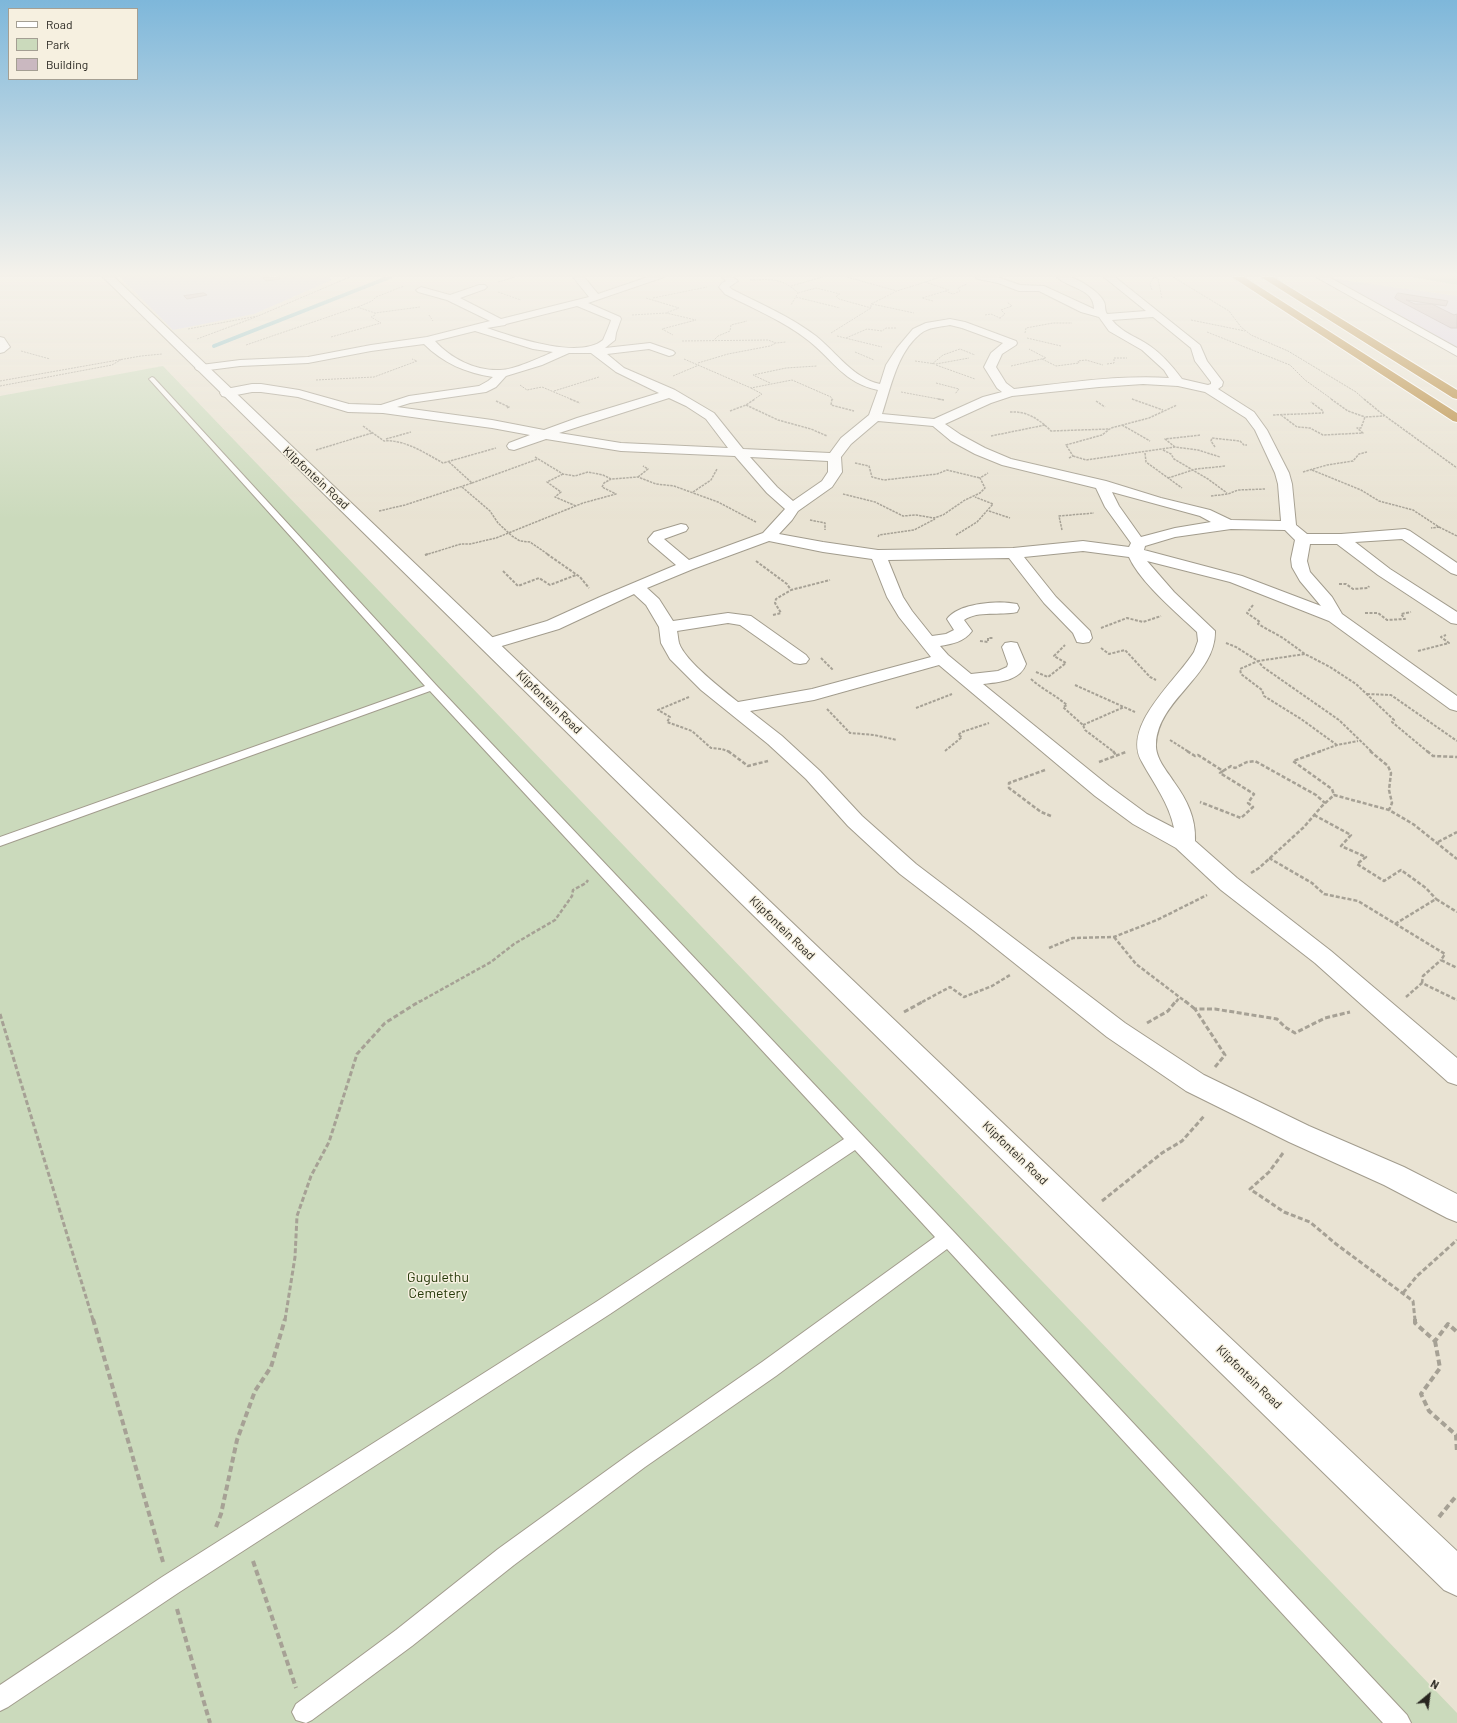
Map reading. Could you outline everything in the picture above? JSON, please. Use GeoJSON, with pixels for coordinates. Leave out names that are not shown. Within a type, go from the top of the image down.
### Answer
{"type":"FeatureCollection","features":[{"type":"Feature","properties":{"kind":"highway"},"geometry":{"type":"LineString","coordinates":[[1362,357],[1457,418]]}},
{"type":"Feature","properties":{"kind":"highway"},"geometry":{"type":"LineString","coordinates":[[1396,357],[1457,395]]}},
{"type":"Feature","properties":{"kind":"street","name":"Klipfontein Road"},"geometry":{"type":"LineString","coordinates":[[190,357],[1457,1577]]}},
{"type":"Feature","properties":{"kind":"street"},"geometry":{"type":"LineString","coordinates":[[201,368],[240,362],[288,362],[322,357]]}},
{"type":"Feature","properties":{"kind":"street"},"geometry":{"type":"LineString","coordinates":[[445,357],[468,368],[502,374],[551,357]]}},
{"type":"Feature","properties":{"kind":"street"},"geometry":{"type":"LineString","coordinates":[[604,357],[620,370],[671,393],[710,416],[727,439],[772,490],[793,508]]}},
{"type":"Feature","properties":{"kind":"street"},"geometry":{"type":"LineString","coordinates":[[832,357],[862,382],[884,388]]}},
{"type":"Feature","properties":{"kind":"street"},"geometry":{"type":"LineString","coordinates":[[489,644],[553,625],[606,600],[687,566],[742,546],[772,532],[787,517],[793,508],[821,490],[827,484],[835,472],[835,459],[846,441],[876,415],[892,365],[897,357]]}},
{"type":"Feature","properties":{"kind":"street"},"geometry":{"type":"LineString","coordinates":[[993,357],[990,367],[994,375],[1001,385],[1011,393]]}},
{"type":"Feature","properties":{"kind":"street"},"geometry":{"type":"LineString","coordinates":[[1157,357],[1168,368],[1178,382]]}},
{"type":"Feature","properties":{"kind":"street"},"geometry":{"type":"LineString","coordinates":[[1200,357],[1217,382],[1216,386],[1209,389]]}},
{"type":"Feature","properties":{"kind":"street"},"geometry":{"type":"LineString","coordinates":[[383,409],[399,402],[482,389],[492,384],[502,374]]}},
{"type":"Feature","properties":{"kind":"street"},"geometry":{"type":"LineString","coordinates":[[936,423],[987,400],[1011,393],[1126,381],[1178,382],[1209,389],[1250,415],[1261,430],[1282,474],[1286,492],[1289,526]]}},
{"type":"Feature","properties":{"kind":"street"},"geometry":{"type":"LineString","coordinates":[[226,393],[261,388],[299,394],[348,408],[383,409],[492,424],[544,435],[621,447],[835,459]]}},
{"type":"Feature","properties":{"kind":"street"},"geometry":{"type":"LineString","coordinates":[[514,446],[671,393]]}},
{"type":"Feature","properties":{"kind":"street"},"geometry":{"type":"LineString","coordinates":[[876,415],[936,423],[956,438],[980,451],[1007,462],[1101,484],[1156,501],[1206,513],[1229,525]]}},
{"type":"Feature","properties":{"kind":"street"},"geometry":{"type":"LineString","coordinates":[[1101,484],[1116,514],[1137,548],[1138,560],[1147,572],[1206,631],[1207,636],[1200,655],[1186,678],[1175,690],[1152,725],[1146,746],[1146,751],[1178,804],[1185,822],[1186,834],[1184,843]]}},
{"type":"Feature","properties":{"kind":"street"},"geometry":{"type":"LineString","coordinates":[[1137,548],[1156,536],[1184,530],[1229,525],[1261,524],[1289,526],[1303,539],[1341,539],[1405,534],[1457,570]]}},
{"type":"Feature","properties":{"kind":"street"},"geometry":{"type":"LineString","coordinates":[[681,528],[659,535],[656,539],[657,542],[687,566]]}},
{"type":"Feature","properties":{"kind":"street"},"geometry":{"type":"LineString","coordinates":[[772,532],[823,547],[875,555],[1014,553],[1067,547],[1137,548],[1220,574],[1335,617],[1457,705]]}},
{"type":"Feature","properties":{"kind":"street"},"geometry":{"type":"LineString","coordinates":[[1303,539],[1300,557],[1301,566],[1314,586],[1325,599],[1335,617]]}},
{"type":"Feature","properties":{"kind":"street"},"geometry":{"type":"LineString","coordinates":[[1341,539],[1384,572],[1457,619]]}},
{"type":"Feature","properties":{"kind":"street"},"geometry":{"type":"LineString","coordinates":[[1014,553],[1050,600],[1082,634]]}},
{"type":"Feature","properties":{"kind":"street"},"geometry":{"type":"LineString","coordinates":[[875,555],[895,597],[905,613],[942,659],[1071,766],[1140,819],[1184,843],[1229,884],[1322,957],[1457,1074]]}},
{"type":"Feature","properties":{"kind":"street"},"geometry":{"type":"LineString","coordinates":[[636,588],[653,602],[668,627],[670,643],[676,655],[707,686],[759,726],[792,756],[855,821],[908,869],[1025,958],[1116,1030],[1195,1084],[1298,1134],[1394,1176],[1457,1209]]}},
{"type":"Feature","properties":{"kind":"street"},"geometry":{"type":"LineString","coordinates":[[927,640],[947,639],[961,634],[963,631],[955,619],[960,614],[988,609],[1011,608]]}},
{"type":"Feature","properties":{"kind":"street"},"geometry":{"type":"LineString","coordinates":[[668,627],[737,618],[751,623],[800,659]]}},
{"type":"Feature","properties":{"kind":"street"},"geometry":{"type":"LineString","coordinates":[[970,683],[1010,674],[1019,670],[1011,647]]}},
{"type":"Feature","properties":{"kind":"street"},"geometry":{"type":"LineString","coordinates":[[735,708],[814,694],[942,659]]}},
{"type":"Feature","properties":{"kind":"lane"},"geometry":{"type":"LineString","coordinates":[[152,379],[432,687],[948,1238],[1399,1723]]}},
{"type":"Feature","properties":{"kind":"lane"},"geometry":{"type":"LineString","coordinates":[[0,842],[432,687]]}},
{"type":"Feature","properties":{"kind":"lane"},"geometry":{"type":"LineString","coordinates":[[0,1699],[170,1585],[603,1308],[856,1140]]}},
{"type":"Feature","properties":{"kind":"lane"},"geometry":{"type":"LineString","coordinates":[[304,1712],[404,1638],[506,1557],[638,1460],[776,1364],[948,1238]]}},
{"type":"Feature","properties":{"kind":"path"},"geometry":{"type":"LineString","coordinates":[[44,357],[50,359]]}},
{"type":"Feature","properties":{"kind":"path"},"geometry":{"type":"LineString","coordinates":[[0,381],[134,357]]}},
{"type":"Feature","properties":{"kind":"path"},"geometry":{"type":"LineString","coordinates":[[680,357],[762,394],[746,405],[729,412],[710,416]]}},
{"type":"Feature","properties":{"kind":"path"},"geometry":{"type":"LineString","coordinates":[[697,364],[717,357]]}},
{"type":"Feature","properties":{"kind":"path"},"geometry":{"type":"LineString","coordinates":[[910,357],[932,364],[969,358]]}},
{"type":"Feature","properties":{"kind":"path"},"geometry":{"type":"LineString","coordinates":[[932,364],[940,357]]}},
{"type":"Feature","properties":{"kind":"path"},"geometry":{"type":"LineString","coordinates":[[1271,357],[1290,365],[1305,380],[1348,411],[1365,417],[1385,416]]}},
{"type":"Feature","properties":{"kind":"path"},"geometry":{"type":"LineString","coordinates":[[1297,357],[1330,375],[1356,392],[1385,416],[1457,468]]}},
{"type":"Feature","properties":{"kind":"path"},"geometry":{"type":"LineString","coordinates":[[0,386],[112,365],[122,359]]}},
{"type":"Feature","properties":{"kind":"path"},"geometry":{"type":"LineString","coordinates":[[1042,359],[1056,366],[1079,363],[1078,361],[1086,360],[1103,365]]}},
{"type":"Feature","properties":{"kind":"path"},"geometry":{"type":"LineString","coordinates":[[312,380],[336,378],[360,380],[385,374],[389,371],[416,361],[413,360]]}},
{"type":"Feature","properties":{"kind":"path"},"geometry":{"type":"LineString","coordinates":[[770,383],[753,375],[786,368],[818,366],[836,362]]}},
{"type":"Feature","properties":{"kind":"path"},"geometry":{"type":"LineString","coordinates":[[936,364],[975,379],[994,375]]}},
{"type":"Feature","properties":{"kind":"path"},"geometry":{"type":"LineString","coordinates":[[554,391],[620,370]]}},
{"type":"Feature","properties":{"kind":"path"},"geometry":{"type":"LineString","coordinates":[[39,374],[42,379]]}},
{"type":"Feature","properties":{"kind":"path"},"geometry":{"type":"LineString","coordinates":[[29,376],[31,380]]}},
{"type":"Feature","properties":{"kind":"path"},"geometry":{"type":"LineString","coordinates":[[17,378],[20,383]]}},
{"type":"Feature","properties":{"kind":"path"},"geometry":{"type":"LineString","coordinates":[[7,380],[10,384]]}},
{"type":"Feature","properties":{"kind":"path"},"geometry":{"type":"LineString","coordinates":[[751,388],[770,383],[792,380],[831,397],[833,400],[831,406],[876,415]]}},
{"type":"Feature","properties":{"kind":"path"},"geometry":{"type":"LineString","coordinates":[[936,383],[960,389],[951,397],[953,399],[950,401]]}},
{"type":"Feature","properties":{"kind":"path"},"geometry":{"type":"LineString","coordinates":[[492,384],[506,387],[519,384],[526,390],[542,387],[576,400],[604,415]]}},
{"type":"Feature","properties":{"kind":"path"},"geometry":{"type":"LineString","coordinates":[[884,388],[976,406]]}},
{"type":"Feature","properties":{"kind":"path"},"geometry":{"type":"LineString","coordinates":[[987,400],[1009,412],[1016,411],[1037,418],[1051,431],[1109,429],[1148,418],[1177,405]]}},
{"type":"Feature","properties":{"kind":"path"},"geometry":{"type":"LineString","coordinates":[[1250,415],[1323,413],[1323,411],[1311,402]]}},
{"type":"Feature","properties":{"kind":"path"},"geometry":{"type":"LineString","coordinates":[[746,405],[778,420],[846,441]]}},
{"type":"Feature","properties":{"kind":"path"},"geometry":{"type":"LineString","coordinates":[[348,408],[347,412],[354,419],[384,441],[394,440],[421,450],[437,460],[448,462],[487,450],[514,446],[563,474],[575,476],[588,472],[603,475],[611,479]]}},
{"type":"Feature","properties":{"kind":"path"},"geometry":{"type":"LineString","coordinates":[[1282,415],[1297,427],[1310,428],[1323,435],[1363,434],[1357,428],[1361,428],[1365,417]]}},
{"type":"Feature","properties":{"kind":"path"},"geometry":{"type":"LineString","coordinates":[[980,451],[986,447],[980,437],[1046,425]]}},
{"type":"Feature","properties":{"kind":"path"},"geometry":{"type":"LineString","coordinates":[[1121,425],[1150,441]]}},
{"type":"Feature","properties":{"kind":"path"},"geometry":{"type":"LineString","coordinates":[[1073,456],[1066,445],[1102,435],[1109,429]]}},
{"type":"Feature","properties":{"kind":"path"},"geometry":{"type":"LineString","coordinates":[[310,451],[372,433]]}},
{"type":"Feature","properties":{"kind":"path"},"geometry":{"type":"LineString","coordinates":[[1201,435],[1165,439],[1175,447],[1182,450],[1198,450],[1211,456],[1220,457]]}},
{"type":"Feature","properties":{"kind":"path"},"geometry":{"type":"LineString","coordinates":[[1215,447],[1210,441],[1212,438],[1240,441],[1244,444],[1268,446]]}},
{"type":"Feature","properties":{"kind":"path"},"geometry":{"type":"LineString","coordinates":[[1067,458],[1073,456],[1086,460],[1163,450],[1175,447]]}},
{"type":"Feature","properties":{"kind":"path"},"geometry":{"type":"LineString","coordinates":[[1163,450],[1171,454],[1174,459],[1228,494]]}},
{"type":"Feature","properties":{"kind":"path"},"geometry":{"type":"LineString","coordinates":[[1145,452],[1146,462],[1193,498],[1202,506],[1206,513]]}},
{"type":"Feature","properties":{"kind":"path"},"geometry":{"type":"LineString","coordinates":[[1282,474],[1296,473],[1353,461],[1359,454],[1366,452]]}},
{"type":"Feature","properties":{"kind":"path"},"geometry":{"type":"LineString","coordinates":[[692,493],[712,480],[722,459],[722,453]]}},
{"type":"Feature","properties":{"kind":"path"},"geometry":{"type":"LineString","coordinates":[[375,512],[405,505],[462,487],[539,459]]}},
{"type":"Feature","properties":{"kind":"path"},"geometry":{"type":"LineString","coordinates":[[835,459],[869,466],[872,477],[884,480],[937,474],[947,470],[980,478],[1007,462]]}},
{"type":"Feature","properties":{"kind":"path"},"geometry":{"type":"LineString","coordinates":[[448,462],[472,483]]}},
{"type":"Feature","properties":{"kind":"path"},"geometry":{"type":"LineString","coordinates":[[1168,478],[1193,470],[1226,466]]}},
{"type":"Feature","properties":{"kind":"path"},"geometry":{"type":"LineString","coordinates":[[1312,470],[1361,490],[1379,502],[1413,510],[1439,527],[1457,536]]}},
{"type":"Feature","properties":{"kind":"path"},"geometry":{"type":"LineString","coordinates":[[563,474],[547,482],[561,492],[555,497],[576,506]]}},
{"type":"Feature","properties":{"kind":"path"},"geometry":{"type":"LineString","coordinates":[[421,556],[461,544],[470,544],[496,538],[576,506],[616,494],[602,487],[604,483],[611,479],[638,477],[718,502],[772,532]]}},
{"type":"Feature","properties":{"kind":"path"},"geometry":{"type":"LineString","coordinates":[[875,555],[874,544],[879,535],[914,530],[955,508],[965,500],[975,497],[982,493],[985,488],[980,478]]}},
{"type":"Feature","properties":{"kind":"path"},"geometry":{"type":"LineString","coordinates":[[462,487],[490,511],[491,516],[508,532],[522,542],[530,542],[577,575],[590,589],[606,600]]}},
{"type":"Feature","properties":{"kind":"path"},"geometry":{"type":"LineString","coordinates":[[1193,498],[1228,494],[1238,490],[1268,489],[1286,492]]}},
{"type":"Feature","properties":{"kind":"path"},"geometry":{"type":"LineString","coordinates":[[821,490],[867,498],[894,510],[903,516],[910,517],[916,514],[930,519],[937,518]]}},
{"type":"Feature","properties":{"kind":"path"},"geometry":{"type":"LineString","coordinates":[[951,539],[970,528],[989,511],[993,504],[975,497]]}},
{"type":"Feature","properties":{"kind":"path"},"geometry":{"type":"LineString","coordinates":[[989,511],[1010,518]]}},
{"type":"Feature","properties":{"kind":"path"},"geometry":{"type":"LineString","coordinates":[[1067,547],[1062,536],[1062,525],[1059,516],[1090,513],[1116,514]]}},
{"type":"Feature","properties":{"kind":"path"},"geometry":{"type":"LineString","coordinates":[[1405,534],[1439,527]]}},
{"type":"Feature","properties":{"kind":"path"},"geometry":{"type":"LineString","coordinates":[[742,546],[754,559],[788,584],[791,590]]}},
{"type":"Feature","properties":{"kind":"path"},"geometry":{"type":"LineString","coordinates":[[503,571],[518,586],[539,578],[550,585],[577,575]]}},
{"type":"Feature","properties":{"kind":"path"},"geometry":{"type":"LineString","coordinates":[[751,623],[781,613],[775,603],[776,599],[791,590],[830,580]]}},
{"type":"Feature","properties":{"kind":"path"},"geometry":{"type":"LineString","coordinates":[[1334,582],[1346,584],[1353,589],[1368,588],[1370,587],[1368,585]]}},
{"type":"Feature","properties":{"kind":"path"},"geometry":{"type":"LineString","coordinates":[[1273,593],[1254,602],[1252,608],[1247,613],[1260,622],[1258,624],[1356,684],[1394,720],[1392,722],[1433,756],[1457,757]]}},
{"type":"Feature","properties":{"kind":"path"},"geometry":{"type":"LineString","coordinates":[[1019,670],[1037,672],[1048,677],[1066,663],[1054,656],[1063,646],[1082,634],[1127,618],[1143,622],[1160,617],[1177,603]]}},
{"type":"Feature","properties":{"kind":"path"},"geometry":{"type":"LineString","coordinates":[[1335,617],[1378,613],[1387,620],[1405,618],[1401,614],[1439,607]]}},
{"type":"Feature","properties":{"kind":"path"},"geometry":{"type":"LineString","coordinates":[[1393,659],[1449,643],[1441,637],[1446,635],[1443,632]]}},
{"type":"Feature","properties":{"kind":"path"},"geometry":{"type":"LineString","coordinates":[[961,634],[974,640],[988,642],[988,638],[1000,639],[1003,644],[1011,647]]}},
{"type":"Feature","properties":{"kind":"path"},"geometry":{"type":"LineString","coordinates":[[1082,634],[1109,654],[1125,650],[1150,677],[1175,690]]}},
{"type":"Feature","properties":{"kind":"path"},"geometry":{"type":"LineString","coordinates":[[1207,636],[1236,647],[1258,661],[1263,668],[1283,680],[1339,720],[1359,741],[1388,766],[1392,773],[1389,790],[1392,803],[1389,810]]}},
{"type":"Feature","properties":{"kind":"path"},"geometry":{"type":"LineString","coordinates":[[1305,654],[1258,661],[1240,669],[1241,674],[1262,690],[1264,696],[1286,711],[1302,719],[1337,746]]}},
{"type":"Feature","properties":{"kind":"path"},"geometry":{"type":"LineString","coordinates":[[800,659],[802,664],[821,658],[849,684]]}},
{"type":"Feature","properties":{"kind":"path"},"geometry":{"type":"LineString","coordinates":[[1019,670],[1038,685],[1053,693],[1067,705],[1063,707],[1083,725],[1085,730],[1116,755]]}},
{"type":"Feature","properties":{"kind":"path"},"geometry":{"type":"LineString","coordinates":[[916,708],[970,683]]}},
{"type":"Feature","properties":{"kind":"path"},"geometry":{"type":"LineString","coordinates":[[1075,685],[1124,707],[1152,725],[1167,738],[1195,756],[1198,755],[1223,771]]}},
{"type":"Feature","properties":{"kind":"path"},"geometry":{"type":"LineString","coordinates":[[707,686],[683,700],[658,710],[670,717],[667,722],[692,732],[711,748],[719,747],[730,751],[748,766],[792,756]]}},
{"type":"Feature","properties":{"kind":"path"},"geometry":{"type":"LineString","coordinates":[[814,694],[850,733],[884,735],[897,740]]}},
{"type":"Feature","properties":{"kind":"path"},"geometry":{"type":"LineString","coordinates":[[1367,694],[1391,695],[1457,741]]}},
{"type":"Feature","properties":{"kind":"path"},"geometry":{"type":"LineString","coordinates":[[1083,725],[1124,707]]}},
{"type":"Feature","properties":{"kind":"path"},"geometry":{"type":"LineString","coordinates":[[945,751],[962,737],[958,735],[962,732],[1011,717]]}},
{"type":"Feature","properties":{"kind":"path"},"geometry":{"type":"LineString","coordinates":[[1334,795],[1332,789],[1294,761],[1337,746],[1359,741]]}},
{"type":"Feature","properties":{"kind":"path"},"geometry":{"type":"LineString","coordinates":[[1051,816],[1041,812],[1017,795],[1009,788],[1009,783],[1116,755],[1129,750],[1146,751]]}},
{"type":"Feature","properties":{"kind":"path"},"geometry":{"type":"LineString","coordinates":[[1178,804],[1202,802],[1241,818],[1253,807],[1248,803],[1254,794],[1220,773],[1231,766],[1235,768],[1247,762],[1255,761],[1316,795],[1326,803]]}},
{"type":"Feature","properties":{"kind":"path"},"geometry":{"type":"LineString","coordinates":[[1314,815],[1351,835],[1341,846],[1366,857],[1357,864],[1384,881],[1401,870],[1426,888],[1436,899],[1457,912]]}},
{"type":"Feature","properties":{"kind":"path"},"geometry":{"type":"LineString","coordinates":[[1438,842],[1457,832]]}},
{"type":"Feature","properties":{"kind":"path"},"geometry":{"type":"LineString","coordinates":[[1269,858],[1312,883],[1324,894],[1358,901],[1445,954],[1441,960],[1423,976],[1422,983],[1406,997],[1392,1017]]}},
{"type":"Feature","properties":{"kind":"path"},"geometry":{"type":"LineString","coordinates":[[213,1533],[221,1514],[237,1440],[255,1391],[271,1367],[286,1316],[295,1257],[296,1216],[311,1176],[329,1142],[357,1054],[385,1023],[430,995],[491,962],[514,944],[555,920],[572,896],[573,890],[586,883],[596,863]]}},
{"type":"Feature","properties":{"kind":"path"},"geometry":{"type":"LineString","coordinates":[[1395,924],[1436,899]]}},
{"type":"Feature","properties":{"kind":"path"},"geometry":{"type":"LineString","coordinates":[[1114,937],[1136,964],[1195,1009],[1225,1055],[1217,1065],[1195,1084]]}},
{"type":"Feature","properties":{"kind":"path"},"geometry":{"type":"LineString","coordinates":[[899,1015],[950,987],[964,998],[992,986],[1013,973],[1025,958]]}},
{"type":"Feature","properties":{"kind":"path"},"geometry":{"type":"LineString","coordinates":[[1441,960],[1457,968]]}},
{"type":"Feature","properties":{"kind":"path"},"geometry":{"type":"LineString","coordinates":[[1422,983],[1457,1000]]}},
{"type":"Feature","properties":{"kind":"path"},"geometry":{"type":"LineString","coordinates":[[1116,1030],[1137,1028],[1168,1011],[1179,998]]}},
{"type":"Feature","properties":{"kind":"path"},"geometry":{"type":"LineString","coordinates":[[1195,1009],[1208,1008],[1257,1018],[1277,1019],[1285,1027],[1295,1033],[1325,1018],[1348,1013],[1373,1001]]}},
{"type":"Feature","properties":{"kind":"path"},"geometry":{"type":"LineString","coordinates":[[0,1014],[81,1279],[210,1723]]}},
{"type":"Feature","properties":{"kind":"path"},"geometry":{"type":"LineString","coordinates":[[1098,1204],[1162,1153],[1182,1141],[1223,1097]]}},
{"type":"Feature","properties":{"kind":"path"},"geometry":{"type":"LineString","coordinates":[[1298,1134],[1293,1137],[1269,1172],[1250,1189],[1284,1212],[1310,1222],[1336,1244],[1413,1301],[1415,1323],[1435,1341],[1440,1368],[1421,1394],[1429,1411],[1456,1435],[1457,1453]]}},
{"type":"Feature","properties":{"kind":"path"},"geometry":{"type":"LineString","coordinates":[[1403,1293],[1417,1276],[1457,1240]]}},
{"type":"Feature","properties":{"kind":"path"},"geometry":{"type":"LineString","coordinates":[[1435,1341],[1448,1324],[1457,1332]]}},
{"type":"Feature","properties":{"kind":"path"},"geometry":{"type":"LineString","coordinates":[[1435,1522],[1457,1495]]}},
{"type":"Feature","properties":{"kind":"path"},"geometry":{"type":"LineString","coordinates":[[245,1538],[304,1712]]}},
{"type":"Feature","properties":{"kind":"green space","name":"Gugulethu Cemetery"},"geometry":{"type":"Polygon","coordinates":[[[163,366],[1457,1713],[1457,1723],[0,1723],[0,396],[163,366]]]}}]}
